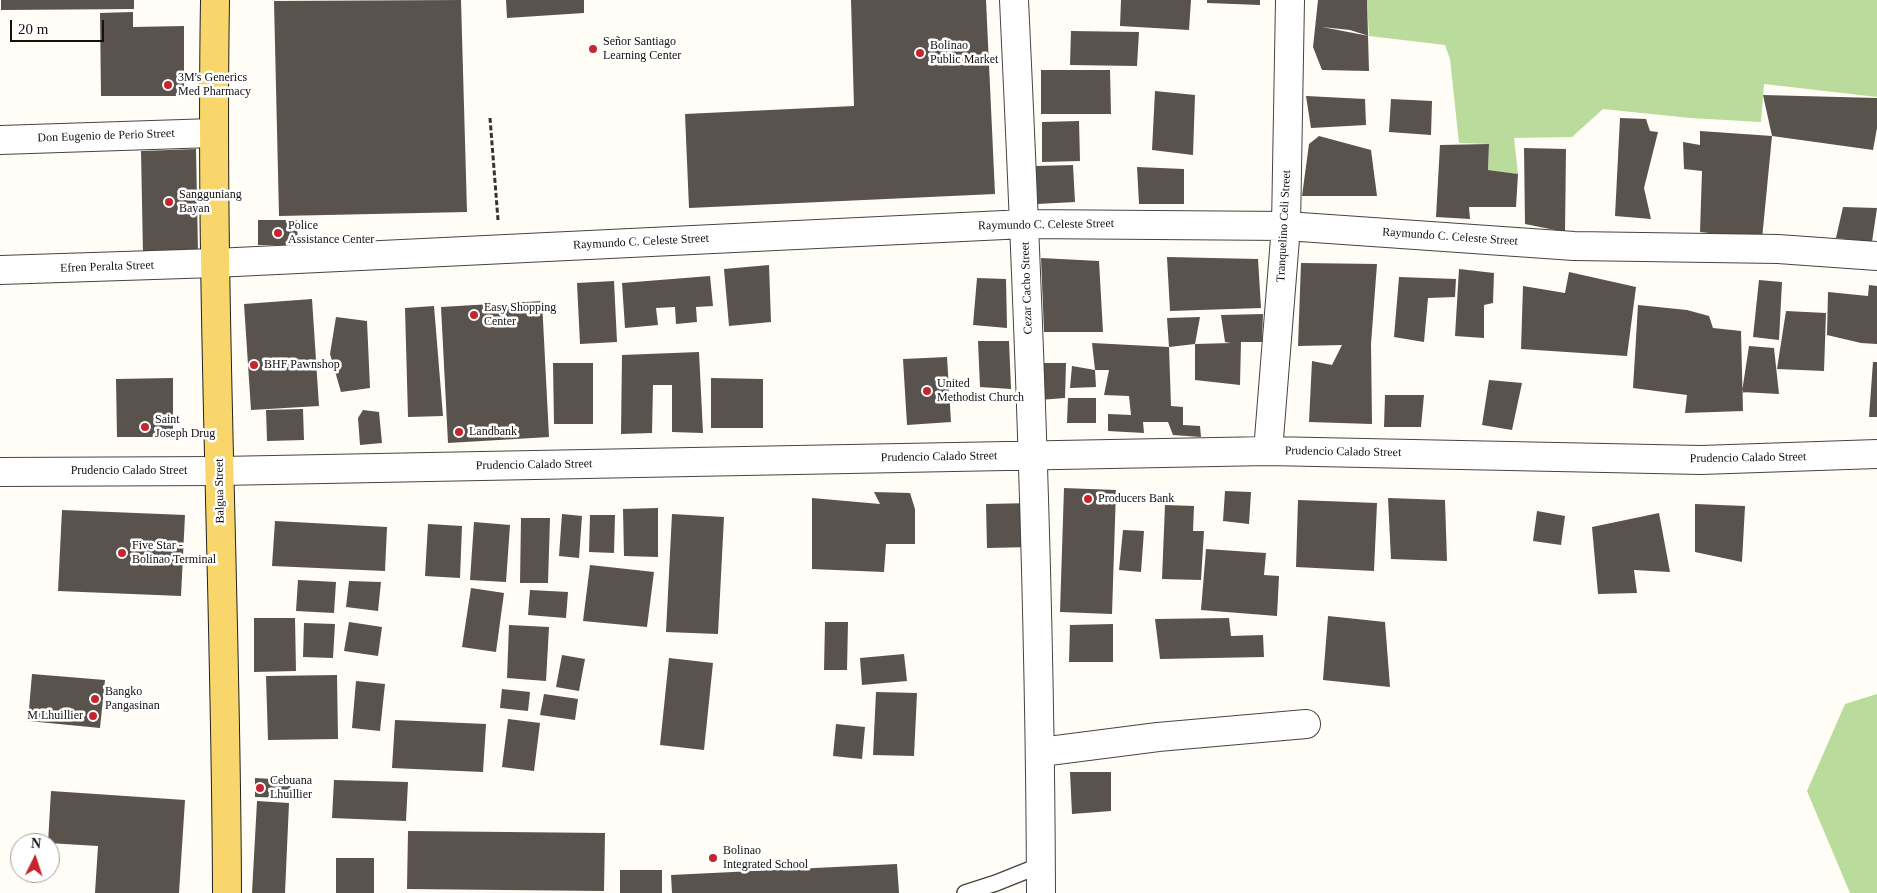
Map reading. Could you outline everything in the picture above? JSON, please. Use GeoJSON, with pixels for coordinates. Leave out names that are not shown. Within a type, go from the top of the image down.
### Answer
{"type":"FeatureCollection","features":[{"type":"Feature","properties":{"kind":"main road","name":"Balgua Street"},"geometry":{"type":"LineString","coordinates":[[215,0],[213,133],[226,745],[226,893]]}},
{"type":"Feature","properties":{"kind":"street","name":"Cezar Cacho Street"},"geometry":{"type":"LineString","coordinates":[[1014,0],[1025,224],[1033,455],[1041,752],[1041,893]]}},
{"type":"Feature","properties":{"kind":"street","name":"Tranquelino Celi Street"},"geometry":{"type":"LineString","coordinates":[[1268,451],[1286,226],[1290,0]]}},
{"type":"Feature","properties":{"kind":"street","name":"Don Eugenio de Perio Street"},"geometry":{"type":"LineString","coordinates":[[0,140],[213,133]]}},
{"type":"Feature","properties":{"kind":"street","name":"Raymundo C. Celeste Street"},"geometry":{"type":"LineString","coordinates":[[215,263],[1025,224],[1286,226],[1574,246],[1778,248],[1877,256]]}},
{"type":"Feature","properties":{"kind":"street","name":"Efren Peralta Street"},"geometry":{"type":"LineString","coordinates":[[0,270],[215,263]]}},
{"type":"Feature","properties":{"kind":"street","name":"Prudencio Calado Street"},"geometry":{"type":"LineString","coordinates":[[0,472],[220,471],[1268,451],[1701,460],[1877,454]]}},
{"type":"Feature","properties":{"kind":"street"},"geometry":{"type":"LineString","coordinates":[[1041,752],[1158,737],[1306,724]]}},
{"type":"Feature","properties":{"kind":"lane"},"geometry":{"type":"LineString","coordinates":[[964,893],[996,884],[1041,865]]}},
{"type":"Feature","properties":{"kind":"path"},"geometry":{"type":"LineString","coordinates":[[490,118],[500,248]]}},
{"type":"Feature","properties":{"kind":"green space"},"geometry":{"type":"Polygon","coordinates":[[[1367,0],[1877,0],[1877,97],[1764,84],[1761,122],[1690,118],[1603,109],[1572,137],[1514,138],[1518,174],[1488,170],[1489,144],[1459,143],[1450,59],[1445,45],[1369,36],[1367,0]]]}},
{"type":"Feature","properties":{"kind":"green space"},"geometry":{"type":"Polygon","coordinates":[[[1877,694],[1877,893],[1850,893],[1807,791],[1845,704],[1877,694]]]}},
{"type":"Feature","properties":{"kind":"building"},"geometry":{"type":"Polygon","coordinates":[[[1,0],[134,0],[134,9],[1,10],[1,0]]]}},
{"type":"Feature","properties":{"kind":"building"},"geometry":{"type":"Polygon","coordinates":[[[461,0],[467,212],[279,216],[274,1],[461,0]]]}},
{"type":"Feature","properties":{"kind":"building"},"geometry":{"type":"Polygon","coordinates":[[[506,0],[584,0],[584,13],[507,18],[506,0]]]}},
{"type":"Feature","properties":{"kind":"building","name":"Bolinao Public Market"},"geometry":{"type":"Polygon","coordinates":[[[851,0],[986,0],[995,194],[689,208],[685,114],[854,106],[851,0]]]}},
{"type":"Feature","properties":{"kind":"building"},"geometry":{"type":"Polygon","coordinates":[[[1121,0],[1191,0],[1189,30],[1120,26],[1121,0]]]}},
{"type":"Feature","properties":{"kind":"building"},"geometry":{"type":"Polygon","coordinates":[[[1207,0],[1260,0],[1260,5],[1207,3],[1207,0]]]}},
{"type":"Feature","properties":{"kind":"building"},"geometry":{"type":"Polygon","coordinates":[[[1318,0],[1367,0],[1369,71],[1322,70],[1313,47],[1318,0]],[[1322,27],[1368,36],[1350,30],[1322,27]]]}},
{"type":"Feature","properties":{"kind":"building"},"geometry":{"type":"Polygon","coordinates":[[[133,12],[133,27],[184,26],[184,96],[101,96],[100,13],[133,12]]]}},
{"type":"Feature","properties":{"kind":"building"},"geometry":{"type":"Polygon","coordinates":[[[1071,31],[1139,32],[1137,66],[1070,65],[1071,31]]]}},
{"type":"Feature","properties":{"kind":"building"},"geometry":{"type":"Polygon","coordinates":[[[1041,70],[1110,70],[1111,114],[1041,114],[1041,70]]]}},
{"type":"Feature","properties":{"kind":"building"},"geometry":{"type":"Polygon","coordinates":[[[1155,91],[1195,95],[1193,155],[1152,150],[1155,91]]]}},
{"type":"Feature","properties":{"kind":"building"},"geometry":{"type":"Polygon","coordinates":[[[1763,95],[1877,98],[1877,128],[1873,150],[1772,136],[1763,95]]]}},
{"type":"Feature","properties":{"kind":"building"},"geometry":{"type":"Polygon","coordinates":[[[1306,96],[1365,99],[1366,125],[1311,128],[1306,96]]]}},
{"type":"Feature","properties":{"kind":"building"},"geometry":{"type":"Polygon","coordinates":[[[1391,99],[1432,101],[1431,135],[1389,132],[1391,99]]]}},
{"type":"Feature","properties":{"kind":"building"},"geometry":{"type":"Polygon","coordinates":[[[1620,118],[1646,119],[1650,131],[1658,132],[1644,188],[1651,219],[1615,216],[1620,118]]]}},
{"type":"Feature","properties":{"kind":"building"},"geometry":{"type":"Polygon","coordinates":[[[1079,121],[1080,161],[1042,162],[1042,122],[1079,121]]]}},
{"type":"Feature","properties":{"kind":"building"},"geometry":{"type":"Polygon","coordinates":[[[1700,131],[1772,136],[1762,239],[1700,232],[1702,171],[1684,169],[1683,142],[1700,145],[1700,131]]]}},
{"type":"Feature","properties":{"kind":"building"},"geometry":{"type":"Polygon","coordinates":[[[1319,136],[1371,150],[1377,196],[1302,196],[1309,144],[1319,136]]]}},
{"type":"Feature","properties":{"kind":"building"},"geometry":{"type":"Polygon","coordinates":[[[1489,144],[1488,170],[1518,174],[1516,207],[1469,207],[1470,219],[1436,217],[1440,145],[1489,144]]]}},
{"type":"Feature","properties":{"kind":"building"},"geometry":{"type":"Polygon","coordinates":[[[1524,148],[1566,149],[1565,232],[1525,224],[1524,148]]]}},
{"type":"Feature","properties":{"kind":"building","name":"Sangguniang Bayan"},"geometry":{"type":"Polygon","coordinates":[[[196,149],[198,253],[143,254],[141,151],[196,149]]]}},
{"type":"Feature","properties":{"kind":"building"},"geometry":{"type":"Polygon","coordinates":[[[1073,165],[1075,202],[1037,204],[1036,166],[1073,165]]]}},
{"type":"Feature","properties":{"kind":"building"},"geometry":{"type":"Polygon","coordinates":[[[1137,167],[1184,169],[1184,204],[1139,204],[1137,167]]]}},
{"type":"Feature","properties":{"kind":"building"},"geometry":{"type":"Polygon","coordinates":[[[1843,207],[1877,208],[1872,242],[1836,238],[1843,207]]]}},
{"type":"Feature","properties":{"kind":"building","name":"Police Assistance Center"},"geometry":{"type":"Polygon","coordinates":[[[258,220],[297,220],[298,245],[258,245],[258,220]]]}},
{"type":"Feature","properties":{"kind":"building"},"geometry":{"type":"Polygon","coordinates":[[[1167,257],[1258,259],[1261,308],[1170,311],[1167,257]]]}},
{"type":"Feature","properties":{"kind":"building"},"geometry":{"type":"Polygon","coordinates":[[[1041,258],[1099,261],[1103,332],[1044,332],[1041,258]]]}},
{"type":"Feature","properties":{"kind":"building"},"geometry":{"type":"Polygon","coordinates":[[[1301,263],[1377,264],[1371,344],[1372,424],[1309,422],[1312,361],[1332,365],[1342,345],[1298,346],[1301,263]]]}},
{"type":"Feature","properties":{"kind":"building"},"geometry":{"type":"Polygon","coordinates":[[[769,265],[771,322],[729,326],[724,269],[769,265]]]}},
{"type":"Feature","properties":{"kind":"building"},"geometry":{"type":"Polygon","coordinates":[[[1459,269],[1494,273],[1493,303],[1484,305],[1484,338],[1455,336],[1459,269]]]}},
{"type":"Feature","properties":{"kind":"building"},"geometry":{"type":"Polygon","coordinates":[[[1569,272],[1636,287],[1627,356],[1521,349],[1523,286],[1565,293],[1569,272]]]}},
{"type":"Feature","properties":{"kind":"building"},"geometry":{"type":"Polygon","coordinates":[[[710,276],[713,306],[696,307],[697,322],[676,324],[675,307],[656,308],[658,325],[625,328],[622,283],[710,276]]]}},
{"type":"Feature","properties":{"kind":"building"},"geometry":{"type":"Polygon","coordinates":[[[1399,277],[1456,279],[1455,297],[1428,298],[1424,342],[1394,337],[1399,277]]]}},
{"type":"Feature","properties":{"kind":"building"},"geometry":{"type":"Polygon","coordinates":[[[977,278],[1006,279],[1007,328],[973,325],[977,278]]]}},
{"type":"Feature","properties":{"kind":"building"},"geometry":{"type":"Polygon","coordinates":[[[1759,280],[1782,282],[1779,340],[1753,337],[1759,280]]]}},
{"type":"Feature","properties":{"kind":"building"},"geometry":{"type":"Polygon","coordinates":[[[614,281],[617,342],[580,344],[577,283],[614,281]]]}},
{"type":"Feature","properties":{"kind":"building"},"geometry":{"type":"Polygon","coordinates":[[[1869,285],[1877,286],[1877,344],[1861,343],[1827,335],[1828,292],[1868,296],[1869,285]]]}},
{"type":"Feature","properties":{"kind":"building"},"geometry":{"type":"Polygon","coordinates":[[[312,299],[319,406],[251,410],[244,304],[312,299]]]}},
{"type":"Feature","properties":{"kind":"building"},"geometry":{"type":"Polygon","coordinates":[[[542,301],[549,437],[448,443],[441,307],[542,301]]]}},
{"type":"Feature","properties":{"kind":"building"},"geometry":{"type":"Polygon","coordinates":[[[1638,305],[1687,310],[1709,316],[1713,328],[1741,331],[1743,411],[1685,413],[1687,395],[1633,388],[1638,305]]]}},
{"type":"Feature","properties":{"kind":"building"},"geometry":{"type":"Polygon","coordinates":[[[434,306],[443,416],[408,417],[405,308],[434,306]]]}},
{"type":"Feature","properties":{"kind":"building"},"geometry":{"type":"Polygon","coordinates":[[[1786,311],[1826,313],[1824,371],[1777,369],[1786,311]]]}},
{"type":"Feature","properties":{"kind":"building"},"geometry":{"type":"Polygon","coordinates":[[[1263,314],[1262,342],[1241,342],[1240,385],[1195,380],[1195,344],[1231,343],[1225,342],[1221,315],[1263,314]]]}},
{"type":"Feature","properties":{"kind":"building"},"geometry":{"type":"Polygon","coordinates":[[[336,317],[367,321],[370,388],[341,392],[330,354],[336,317]]]}},
{"type":"Feature","properties":{"kind":"building"},"geometry":{"type":"Polygon","coordinates":[[[1200,317],[1195,344],[1169,347],[1167,318],[1200,317]]]}},
{"type":"Feature","properties":{"kind":"building"},"geometry":{"type":"Polygon","coordinates":[[[978,341],[1009,341],[1011,389],[980,387],[978,341]]]}},
{"type":"Feature","properties":{"kind":"building"},"geometry":{"type":"Polygon","coordinates":[[[1092,343],[1169,347],[1171,406],[1183,407],[1183,425],[1200,426],[1201,437],[1173,435],[1168,422],[1143,422],[1144,433],[1108,431],[1108,414],[1131,415],[1129,396],[1104,395],[1109,370],[1095,370],[1092,343]]]}},
{"type":"Feature","properties":{"kind":"building"},"geometry":{"type":"Polygon","coordinates":[[[1749,346],[1774,348],[1779,394],[1742,392],[1749,346]]]}},
{"type":"Feature","properties":{"kind":"building"},"geometry":{"type":"Polygon","coordinates":[[[699,352],[703,433],[672,432],[672,385],[653,385],[652,433],[621,434],[622,355],[699,352]]]}},
{"type":"Feature","properties":{"kind":"building","name":"United Methodist Church"},"geometry":{"type":"Polygon","coordinates":[[[947,357],[951,422],[907,425],[903,359],[947,357]]]}},
{"type":"Feature","properties":{"kind":"building"},"geometry":{"type":"Polygon","coordinates":[[[1873,362],[1877,362],[1877,417],[1869,417],[1873,362]]]}},
{"type":"Feature","properties":{"kind":"building"},"geometry":{"type":"Polygon","coordinates":[[[553,363],[593,363],[593,424],[554,424],[553,363]]]}},
{"type":"Feature","properties":{"kind":"building"},"geometry":{"type":"Polygon","coordinates":[[[1038,363],[1066,363],[1065,398],[1039,400],[1038,363]]]}},
{"type":"Feature","properties":{"kind":"building"},"geometry":{"type":"Polygon","coordinates":[[[1072,366],[1095,370],[1096,387],[1070,388],[1072,366]]]}},
{"type":"Feature","properties":{"kind":"building"},"geometry":{"type":"Polygon","coordinates":[[[173,378],[173,437],[117,437],[116,379],[173,378]]]}},
{"type":"Feature","properties":{"kind":"building"},"geometry":{"type":"Polygon","coordinates":[[[711,378],[763,379],[763,428],[711,428],[711,378]]]}},
{"type":"Feature","properties":{"kind":"building"},"geometry":{"type":"Polygon","coordinates":[[[1489,380],[1522,383],[1512,430],[1482,425],[1489,380]]]}},
{"type":"Feature","properties":{"kind":"building"},"geometry":{"type":"Polygon","coordinates":[[[1385,395],[1424,395],[1421,427],[1384,427],[1385,395]]]}},
{"type":"Feature","properties":{"kind":"building"},"geometry":{"type":"Polygon","coordinates":[[[1068,398],[1096,398],[1096,423],[1067,423],[1068,398]]]}},
{"type":"Feature","properties":{"kind":"building"},"geometry":{"type":"Polygon","coordinates":[[[303,409],[304,440],[267,441],[266,410],[303,409]]]}},
{"type":"Feature","properties":{"kind":"building"},"geometry":{"type":"Polygon","coordinates":[[[363,410],[379,412],[382,443],[360,445],[358,418],[363,410]]]}},
{"type":"Feature","properties":{"kind":"building"},"geometry":{"type":"Polygon","coordinates":[[[1064,488],[1116,490],[1112,614],[1060,612],[1064,488]]]}},
{"type":"Feature","properties":{"kind":"building"},"geometry":{"type":"Polygon","coordinates":[[[1225,491],[1251,492],[1249,524],[1223,521],[1225,491]]]}},
{"type":"Feature","properties":{"kind":"building"},"geometry":{"type":"Polygon","coordinates":[[[874,492],[910,493],[915,509],[915,544],[886,544],[884,572],[812,569],[812,498],[880,504],[874,492]]]}},
{"type":"Feature","properties":{"kind":"building"},"geometry":{"type":"Polygon","coordinates":[[[1388,498],[1445,500],[1447,561],[1391,559],[1388,498]]]}},
{"type":"Feature","properties":{"kind":"building"},"geometry":{"type":"Polygon","coordinates":[[[1298,500],[1377,503],[1374,571],[1296,567],[1298,500]]]}},
{"type":"Feature","properties":{"kind":"building"},"geometry":{"type":"Polygon","coordinates":[[[1033,503],[1033,547],[987,548],[986,504],[1033,503]]]}},
{"type":"Feature","properties":{"kind":"building"},"geometry":{"type":"Polygon","coordinates":[[[1695,504],[1745,506],[1742,562],[1695,552],[1695,504]]]}},
{"type":"Feature","properties":{"kind":"building"},"geometry":{"type":"Polygon","coordinates":[[[1165,505],[1194,506],[1193,531],[1204,531],[1201,580],[1162,579],[1165,505]]]}},
{"type":"Feature","properties":{"kind":"building"},"geometry":{"type":"Polygon","coordinates":[[[658,508],[658,557],[624,556],[623,509],[658,508]]]}},
{"type":"Feature","properties":{"kind":"building","name":"Five Star - Bolinao Terminal"},"geometry":{"type":"Polygon","coordinates":[[[62,510],[185,515],[181,596],[58,591],[62,510]]]}},
{"type":"Feature","properties":{"kind":"building"},"geometry":{"type":"Polygon","coordinates":[[[1537,511],[1565,516],[1561,545],[1533,541],[1537,511]]]}},
{"type":"Feature","properties":{"kind":"building"},"geometry":{"type":"Polygon","coordinates":[[[1659,513],[1670,572],[1634,570],[1637,593],[1598,594],[1592,527],[1659,513]]]}},
{"type":"Feature","properties":{"kind":"building"},"geometry":{"type":"Polygon","coordinates":[[[562,514],[582,516],[579,558],[559,556],[562,514]]]}},
{"type":"Feature","properties":{"kind":"building"},"geometry":{"type":"Polygon","coordinates":[[[672,514],[724,517],[718,634],[666,632],[672,514]]]}},
{"type":"Feature","properties":{"kind":"building"},"geometry":{"type":"Polygon","coordinates":[[[590,515],[615,515],[614,553],[589,552],[590,515]]]}},
{"type":"Feature","properties":{"kind":"building"},"geometry":{"type":"Polygon","coordinates":[[[521,518],[550,518],[548,583],[520,583],[521,518]]]}},
{"type":"Feature","properties":{"kind":"building"},"geometry":{"type":"Polygon","coordinates":[[[275,521],[387,527],[385,571],[272,566],[275,521]]]}},
{"type":"Feature","properties":{"kind":"building"},"geometry":{"type":"Polygon","coordinates":[[[474,522],[510,525],[506,582],[470,580],[474,522]]]}},
{"type":"Feature","properties":{"kind":"building"},"geometry":{"type":"Polygon","coordinates":[[[428,524],[462,526],[460,578],[425,576],[428,524]]]}},
{"type":"Feature","properties":{"kind":"building"},"geometry":{"type":"Polygon","coordinates":[[[1123,530],[1144,531],[1141,572],[1119,570],[1123,530]]]}},
{"type":"Feature","properties":{"kind":"building"},"geometry":{"type":"Polygon","coordinates":[[[1206,549],[1266,553],[1264,575],[1279,576],[1277,616],[1201,610],[1206,549]]]}},
{"type":"Feature","properties":{"kind":"building"},"geometry":{"type":"Polygon","coordinates":[[[590,565],[654,572],[647,627],[583,621],[590,565]]]}},
{"type":"Feature","properties":{"kind":"building"},"geometry":{"type":"Polygon","coordinates":[[[298,580],[336,582],[334,613],[296,611],[298,580]]]}},
{"type":"Feature","properties":{"kind":"building"},"geometry":{"type":"Polygon","coordinates":[[[349,581],[381,582],[378,611],[346,607],[349,581]]]}},
{"type":"Feature","properties":{"kind":"building"},"geometry":{"type":"Polygon","coordinates":[[[471,588],[504,593],[496,652],[462,647],[471,588]]]}},
{"type":"Feature","properties":{"kind":"building"},"geometry":{"type":"Polygon","coordinates":[[[530,590],[568,592],[566,618],[528,615],[530,590]]]}},
{"type":"Feature","properties":{"kind":"building"},"geometry":{"type":"Polygon","coordinates":[[[1328,616],[1385,622],[1390,687],[1323,680],[1328,616]]]}},
{"type":"Feature","properties":{"kind":"building"},"geometry":{"type":"Polygon","coordinates":[[[254,618],[295,618],[296,671],[254,672],[254,618]]]}},
{"type":"Feature","properties":{"kind":"building"},"geometry":{"type":"Polygon","coordinates":[[[1229,618],[1231,636],[1263,635],[1264,657],[1160,659],[1155,619],[1229,618]]]}},
{"type":"Feature","properties":{"kind":"building"},"geometry":{"type":"Polygon","coordinates":[[[349,622],[382,627],[378,656],[344,651],[349,622]]]}},
{"type":"Feature","properties":{"kind":"building"},"geometry":{"type":"Polygon","coordinates":[[[825,622],[848,622],[847,670],[824,670],[825,622]]]}},
{"type":"Feature","properties":{"kind":"building"},"geometry":{"type":"Polygon","coordinates":[[[304,623],[335,624],[333,658],[303,657],[304,623]]]}},
{"type":"Feature","properties":{"kind":"building"},"geometry":{"type":"Polygon","coordinates":[[[1113,624],[1113,662],[1069,662],[1070,625],[1113,624]]]}},
{"type":"Feature","properties":{"kind":"building"},"geometry":{"type":"Polygon","coordinates":[[[509,625],[549,627],[546,681],[507,678],[509,625]]]}},
{"type":"Feature","properties":{"kind":"building"},"geometry":{"type":"Polygon","coordinates":[[[904,654],[907,681],[862,685],[860,658],[904,654]]]}},
{"type":"Feature","properties":{"kind":"building"},"geometry":{"type":"Polygon","coordinates":[[[562,655],[585,659],[579,691],[556,687],[562,655]]]}},
{"type":"Feature","properties":{"kind":"building"},"geometry":{"type":"Polygon","coordinates":[[[669,658],[713,663],[704,750],[660,745],[669,658]]]}},
{"type":"Feature","properties":{"kind":"building"},"geometry":{"type":"Polygon","coordinates":[[[32,674],[105,680],[100,728],[28,721],[32,674]]]}},
{"type":"Feature","properties":{"kind":"building"},"geometry":{"type":"Polygon","coordinates":[[[337,675],[338,739],[268,740],[266,676],[337,675]]]}},
{"type":"Feature","properties":{"kind":"building"},"geometry":{"type":"Polygon","coordinates":[[[356,681],[385,684],[380,731],[352,728],[356,681]]]}},
{"type":"Feature","properties":{"kind":"building"},"geometry":{"type":"Polygon","coordinates":[[[502,689],[530,692],[528,711],[500,708],[502,689]]]}},
{"type":"Feature","properties":{"kind":"building"},"geometry":{"type":"Polygon","coordinates":[[[876,692],[917,693],[914,756],[873,755],[876,692]]]}},
{"type":"Feature","properties":{"kind":"building"},"geometry":{"type":"Polygon","coordinates":[[[544,694],[578,699],[575,720],[540,715],[544,694]]]}},
{"type":"Feature","properties":{"kind":"building"},"geometry":{"type":"Polygon","coordinates":[[[508,719],[540,723],[534,771],[502,767],[508,719]]]}},
{"type":"Feature","properties":{"kind":"building"},"geometry":{"type":"Polygon","coordinates":[[[395,720],[486,724],[483,772],[392,768],[395,720]]]}},
{"type":"Feature","properties":{"kind":"building"},"geometry":{"type":"Polygon","coordinates":[[[836,724],[865,727],[862,759],[833,756],[836,724]]]}},
{"type":"Feature","properties":{"kind":"building"},"geometry":{"type":"Polygon","coordinates":[[[1070,772],[1111,772],[1111,811],[1072,814],[1070,772]]]}},
{"type":"Feature","properties":{"kind":"building"},"geometry":{"type":"Polygon","coordinates":[[[255,778],[291,780],[290,798],[255,797],[255,778]]]}},
{"type":"Feature","properties":{"kind":"building"},"geometry":{"type":"Polygon","coordinates":[[[334,780],[408,782],[406,821],[332,818],[334,780]]]}},
{"type":"Feature","properties":{"kind":"building"},"geometry":{"type":"Polygon","coordinates":[[[51,791],[185,800],[179,893],[95,893],[98,846],[60,844],[60,833],[49,833],[51,791]]]}},
{"type":"Feature","properties":{"kind":"building"},"geometry":{"type":"Polygon","coordinates":[[[257,801],[289,803],[285,893],[252,893],[257,801]]]}},
{"type":"Feature","properties":{"kind":"building"},"geometry":{"type":"Polygon","coordinates":[[[408,831],[605,833],[604,891],[407,889],[408,831]]]}},
{"type":"Feature","properties":{"kind":"building"},"geometry":{"type":"Polygon","coordinates":[[[336,858],[374,858],[374,893],[336,893],[336,858]]]}},
{"type":"Feature","properties":{"kind":"building"},"geometry":{"type":"Polygon","coordinates":[[[897,864],[899,893],[672,893],[671,875],[897,864]]]}},
{"type":"Feature","properties":{"kind":"building"},"geometry":{"type":"Polygon","coordinates":[[[620,870],[662,870],[662,893],[620,893],[620,870]]]}},
{"type":"Feature","properties":{"kind":"place","name":"Señor Santiago Learning Center"},"geometry":{"type":"Point","coordinates":[593,49]}},
{"type":"Feature","properties":{"kind":"place","name":"Bolinao Public Market"},"geometry":{"type":"Point","coordinates":[920,53]}},
{"type":"Feature","properties":{"kind":"place","name":"3M's Generics Med Pharmacy"},"geometry":{"type":"Point","coordinates":[168,85]}},
{"type":"Feature","properties":{"kind":"place","name":"Sangguniang Bayan"},"geometry":{"type":"Point","coordinates":[169,202]}},
{"type":"Feature","properties":{"kind":"place","name":"Police Assistance Center"},"geometry":{"type":"Point","coordinates":[278,233]}},
{"type":"Feature","properties":{"kind":"place","name":"Easy Shopping Center"},"geometry":{"type":"Point","coordinates":[474,315]}},
{"type":"Feature","properties":{"kind":"place","name":"BHF Pawnshop"},"geometry":{"type":"Point","coordinates":[254,365]}},
{"type":"Feature","properties":{"kind":"place","name":"United Methodist Church"},"geometry":{"type":"Point","coordinates":[927,391]}},
{"type":"Feature","properties":{"kind":"place","name":"Saint Joseph Drug"},"geometry":{"type":"Point","coordinates":[145,427]}},
{"type":"Feature","properties":{"kind":"place","name":"Landbank"},"geometry":{"type":"Point","coordinates":[459,432]}},
{"type":"Feature","properties":{"kind":"place","name":"Producers Bank"},"geometry":{"type":"Point","coordinates":[1088,499]}},
{"type":"Feature","properties":{"kind":"place","name":"Five Star - Bolinao Terminal"},"geometry":{"type":"Point","coordinates":[122,553]}},
{"type":"Feature","properties":{"kind":"place","name":"Bangko Pangasinan"},"geometry":{"type":"Point","coordinates":[95,699]}},
{"type":"Feature","properties":{"kind":"place","name":"M Lhuillier"},"geometry":{"type":"Point","coordinates":[93,716]}},
{"type":"Feature","properties":{"kind":"place","name":"Cebuana Lhuillier"},"geometry":{"type":"Point","coordinates":[260,788]}},
{"type":"Feature","properties":{"kind":"place","name":"Bolinao Integrated School"},"geometry":{"type":"Point","coordinates":[713,858]}}]}
